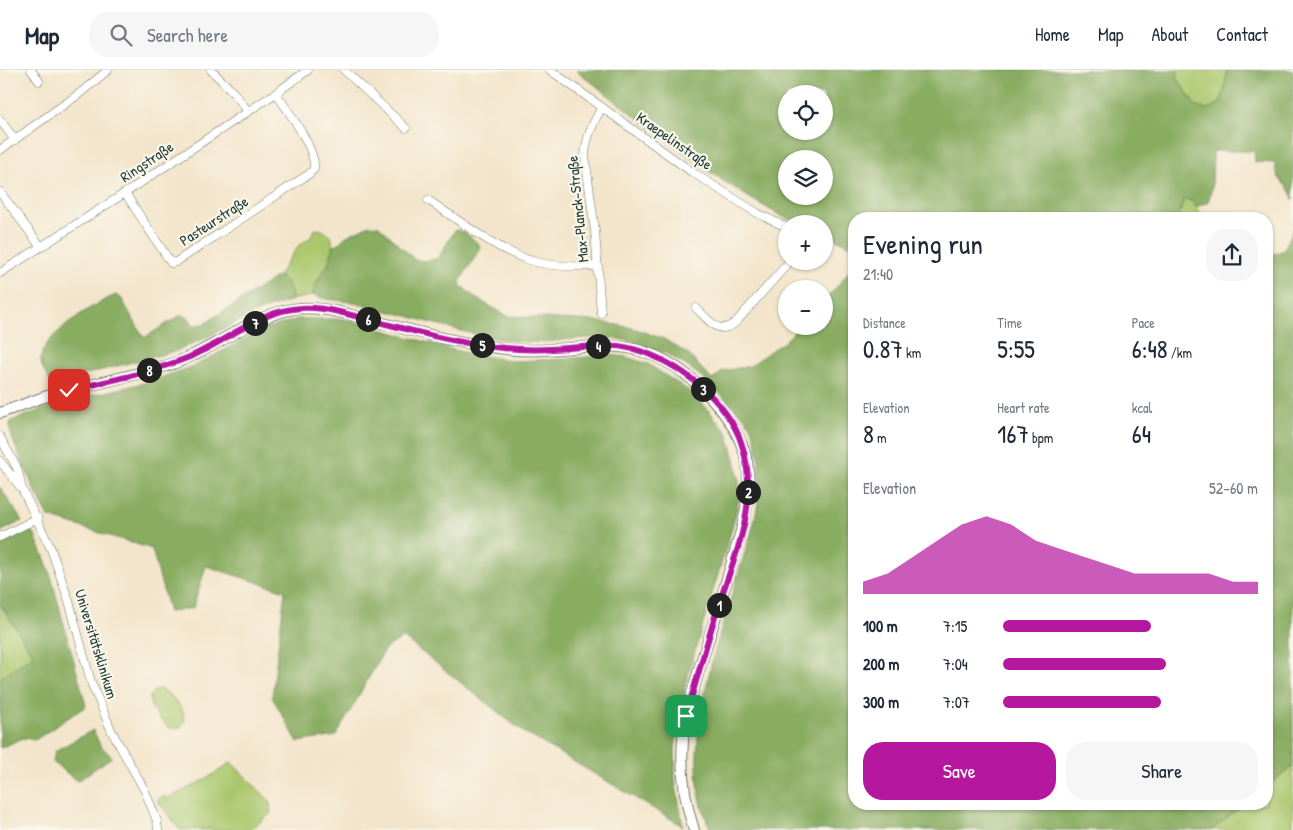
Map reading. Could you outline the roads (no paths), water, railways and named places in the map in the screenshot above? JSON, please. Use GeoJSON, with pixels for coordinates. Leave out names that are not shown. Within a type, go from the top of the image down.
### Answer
{"type":"FeatureCollection","features":[{"type":"Feature","properties":{"kind":"street"},"geometry":{"type":"LineString","coordinates":[[31,70],[39,81]]}},
{"type":"Feature","properties":{"kind":"street"},"geometry":{"type":"LineString","coordinates":[[0,150],[79,94],[108,70]]}},
{"type":"Feature","properties":{"kind":"street"},"geometry":{"type":"LineString","coordinates":[[211,70],[233,92],[248,111]]}},
{"type":"Feature","properties":{"kind":"street","name":"Ringstraße"},"geometry":{"type":"LineString","coordinates":[[0,273],[125,193],[308,70]]}},
{"type":"Feature","properties":{"kind":"street"},"geometry":{"type":"LineString","coordinates":[[344,70],[406,128]]}},
{"type":"Feature","properties":{"kind":"street","name":"Kraepelinstraße"},"geometry":{"type":"LineString","coordinates":[[550,70],[728,195],[778,224]]}},
{"type":"Feature","properties":{"kind":"street","name":"Pasteurstraße"},"geometry":{"type":"LineString","coordinates":[[125,193],[172,263],[293,185],[314,169],[314,159],[306,141],[276,93]]}},
{"type":"Feature","properties":{"kind":"street","name":"Max-Planck-Straße"},"geometry":{"type":"LineString","coordinates":[[600,312],[593,214],[586,170],[586,144],[589,133],[602,107]]}},
{"type":"Feature","properties":{"kind":"street"},"geometry":{"type":"LineString","coordinates":[[0,120],[15,140]]}},
{"type":"Feature","properties":{"kind":"street"},"geometry":{"type":"LineString","coordinates":[[0,192],[41,246]]}},
{"type":"Feature","properties":{"kind":"street"},"geometry":{"type":"LineString","coordinates":[[428,200],[516,255],[535,262],[557,265],[598,266]]}},
{"type":"Feature","properties":{"kind":"street"},"geometry":{"type":"LineString","coordinates":[[696,308],[715,327],[729,328],[782,270]]}},
{"type":"Feature","properties":{"kind":"street"},"geometry":{"type":"LineString","coordinates":[[0,413],[52,395],[173,364],[211,347],[260,320],[276,313],[300,308],[339,312],[492,347],[519,350],[617,346],[641,351],[681,371],[704,390],[735,428],[747,462],[748,476],[748,499],[744,522],[686,716],[682,748],[682,781],[687,809],[694,830]]}},
{"type":"Feature","properties":{"kind":"street"},"geometry":{"type":"LineString","coordinates":[[0,436],[17,468],[22,489]]}},
{"type":"Feature","properties":{"kind":"street"},"geometry":{"type":"LineString","coordinates":[[0,461],[22,489]]}},
{"type":"Feature","properties":{"kind":"street","name":"Universitätsklinikum"},"geometry":{"type":"LineString","coordinates":[[22,489],[38,518],[61,575],[91,682],[112,732],[145,790],[157,821],[158,830]]}},
{"type":"Feature","properties":{"kind":"street"},"geometry":{"type":"LineString","coordinates":[[0,537],[38,518]]}}]}
